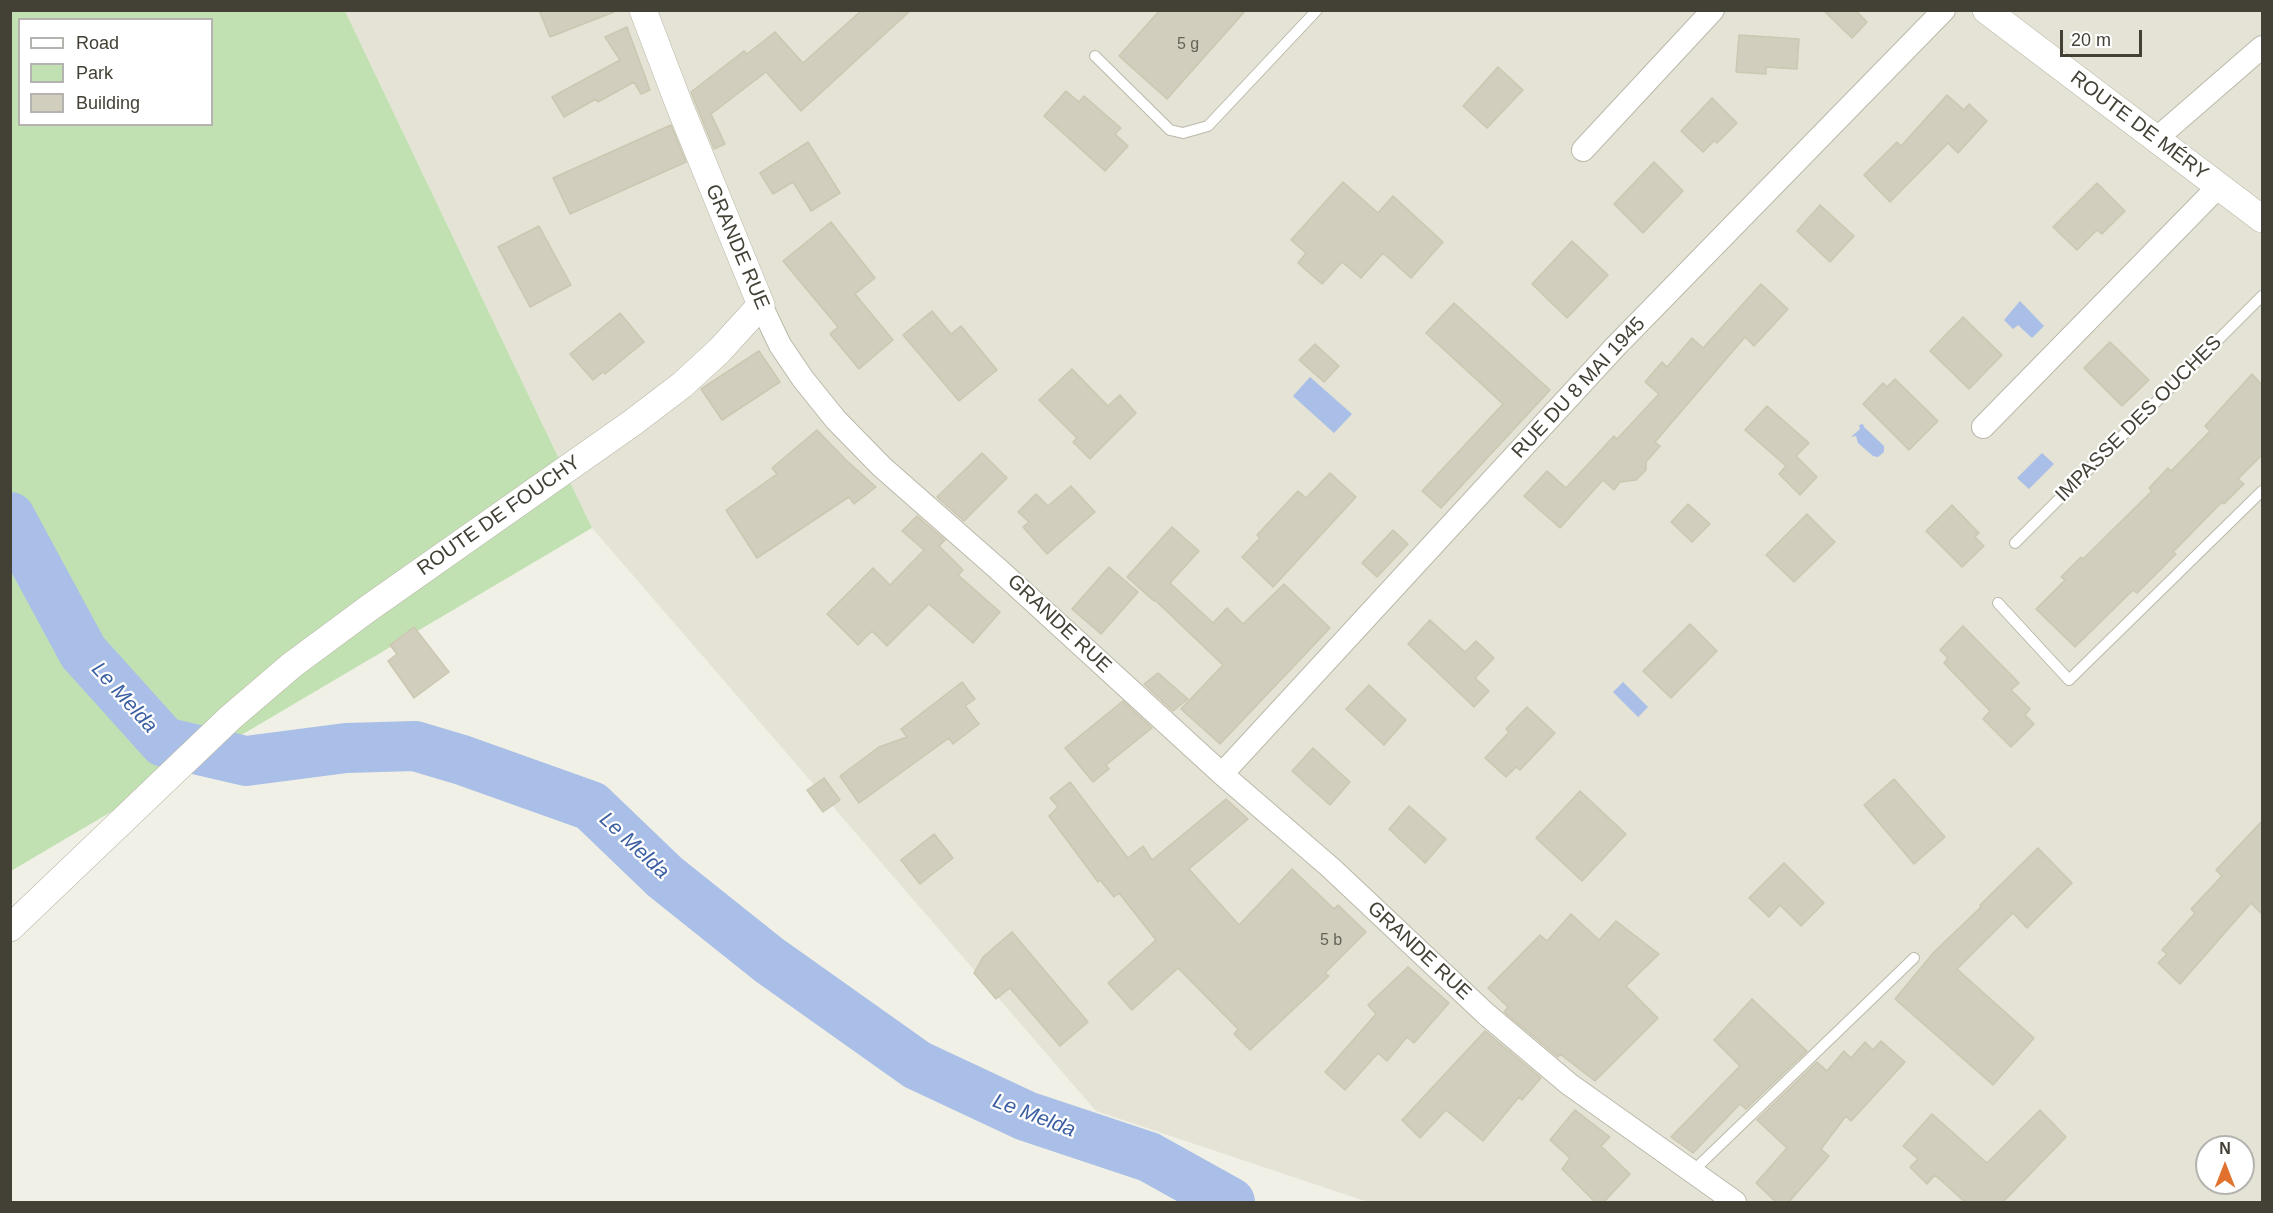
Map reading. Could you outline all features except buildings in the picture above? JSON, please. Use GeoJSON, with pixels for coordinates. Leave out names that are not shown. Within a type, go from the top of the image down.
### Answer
{"type":"FeatureCollection","features":[{"type":"Feature","properties":{"kind":"street","name":"GRANDE RUE"},"geometry":{"type":"LineString","coordinates":[[643,10],[761,305],[780,345],[803,379],[836,420],[882,467],[998,569],[1222,774],[1331,867],[1486,1014],[1569,1084],[1735,1203]]}},
{"type":"Feature","properties":{"kind":"street"},"geometry":{"type":"LineString","coordinates":[[1583,150],[1713,10]]}},
{"type":"Feature","properties":{"kind":"street","name":"RUE DU 8 MAI 1945"},"geometry":{"type":"LineString","coordinates":[[1222,774],[1615,347],[1944,10]]}},
{"type":"Feature","properties":{"kind":"street","name":"ROUTE DE MÉRY"},"geometry":{"type":"LineString","coordinates":[[1986,10],[2262,219]]}},
{"type":"Feature","properties":{"kind":"street"},"geometry":{"type":"LineString","coordinates":[[2157,139],[2262,47]]}},
{"type":"Feature","properties":{"kind":"street"},"geometry":{"type":"LineString","coordinates":[[1983,427],[2219,186]]}},
{"type":"Feature","properties":{"kind":"street","name":"ROUTE DE FOUCHY"},"geometry":{"type":"LineString","coordinates":[[10,928],[230,718],[292,665],[682,386],[719,351],[761,305]]}},
{"type":"Feature","properties":{"kind":"lane"},"geometry":{"type":"LineString","coordinates":[[1095,56],[1170,130],[1183,133],[1208,126],[1317,10]]}},
{"type":"Feature","properties":{"kind":"lane","name":"IMPASSE DES OUCHES"},"geometry":{"type":"LineString","coordinates":[[2014,543],[2262,296]]}},
{"type":"Feature","properties":{"kind":"lane"},"geometry":{"type":"LineString","coordinates":[[1998,603],[2069,680],[2262,491]]}},
{"type":"Feature","properties":{"kind":"lane"},"geometry":{"type":"LineString","coordinates":[[1692,1172],[1914,958]]}},
{"type":"Feature","properties":{"kind":"shaded area"},"geometry":{"type":"Polygon","coordinates":[[[345,11],[2262,11],[2262,1202],[1368,1202],[1096,1111],[592,528],[345,11]]]}},
{"type":"Feature","properties":{"kind":"green space"},"geometry":{"type":"Polygon","coordinates":[[[10,11],[345,11],[592,528],[11,871],[12,599],[10,592],[10,11]]]}},
{"type":"Feature","properties":{"kind":"water"},"geometry":{"type":"Polygon","coordinates":[[[2020,301],[2044,326],[2032,338],[2018,325],[2013,329],[2004,320],[2020,301]]]}},
{"type":"Feature","properties":{"kind":"water"},"geometry":{"type":"Polygon","coordinates":[[[1310,377],[1352,414],[1334,433],[1293,396],[1310,377]]]}},
{"type":"Feature","properties":{"kind":"water"},"geometry":{"type":"Polygon","coordinates":[[[1863,424],[1884,446],[1884,452],[1878,457],[1873,456],[1858,443],[1856,436],[1851,437],[1860,429],[1859,425],[1863,424]]]}},
{"type":"Feature","properties":{"kind":"water"},"geometry":{"type":"Polygon","coordinates":[[[2042,453],[2054,464],[2029,489],[2017,478],[2042,453]]]}},
{"type":"Feature","properties":{"kind":"water"},"geometry":{"type":"Polygon","coordinates":[[[1623,682],[1648,707],[1638,717],[1613,692],[1623,682]]]}},
{"type":"Feature","properties":{"kind":"waterway","name":"Le Melda"},"geometry":{"type":"LineString","coordinates":[[10,517],[83,652],[164,742],[246,761],[346,748],[415,746],[462,760],[591,806],[665,877],[769,960],[917,1065],[1026,1116],[1149,1157],[1230,1202]]}}]}
